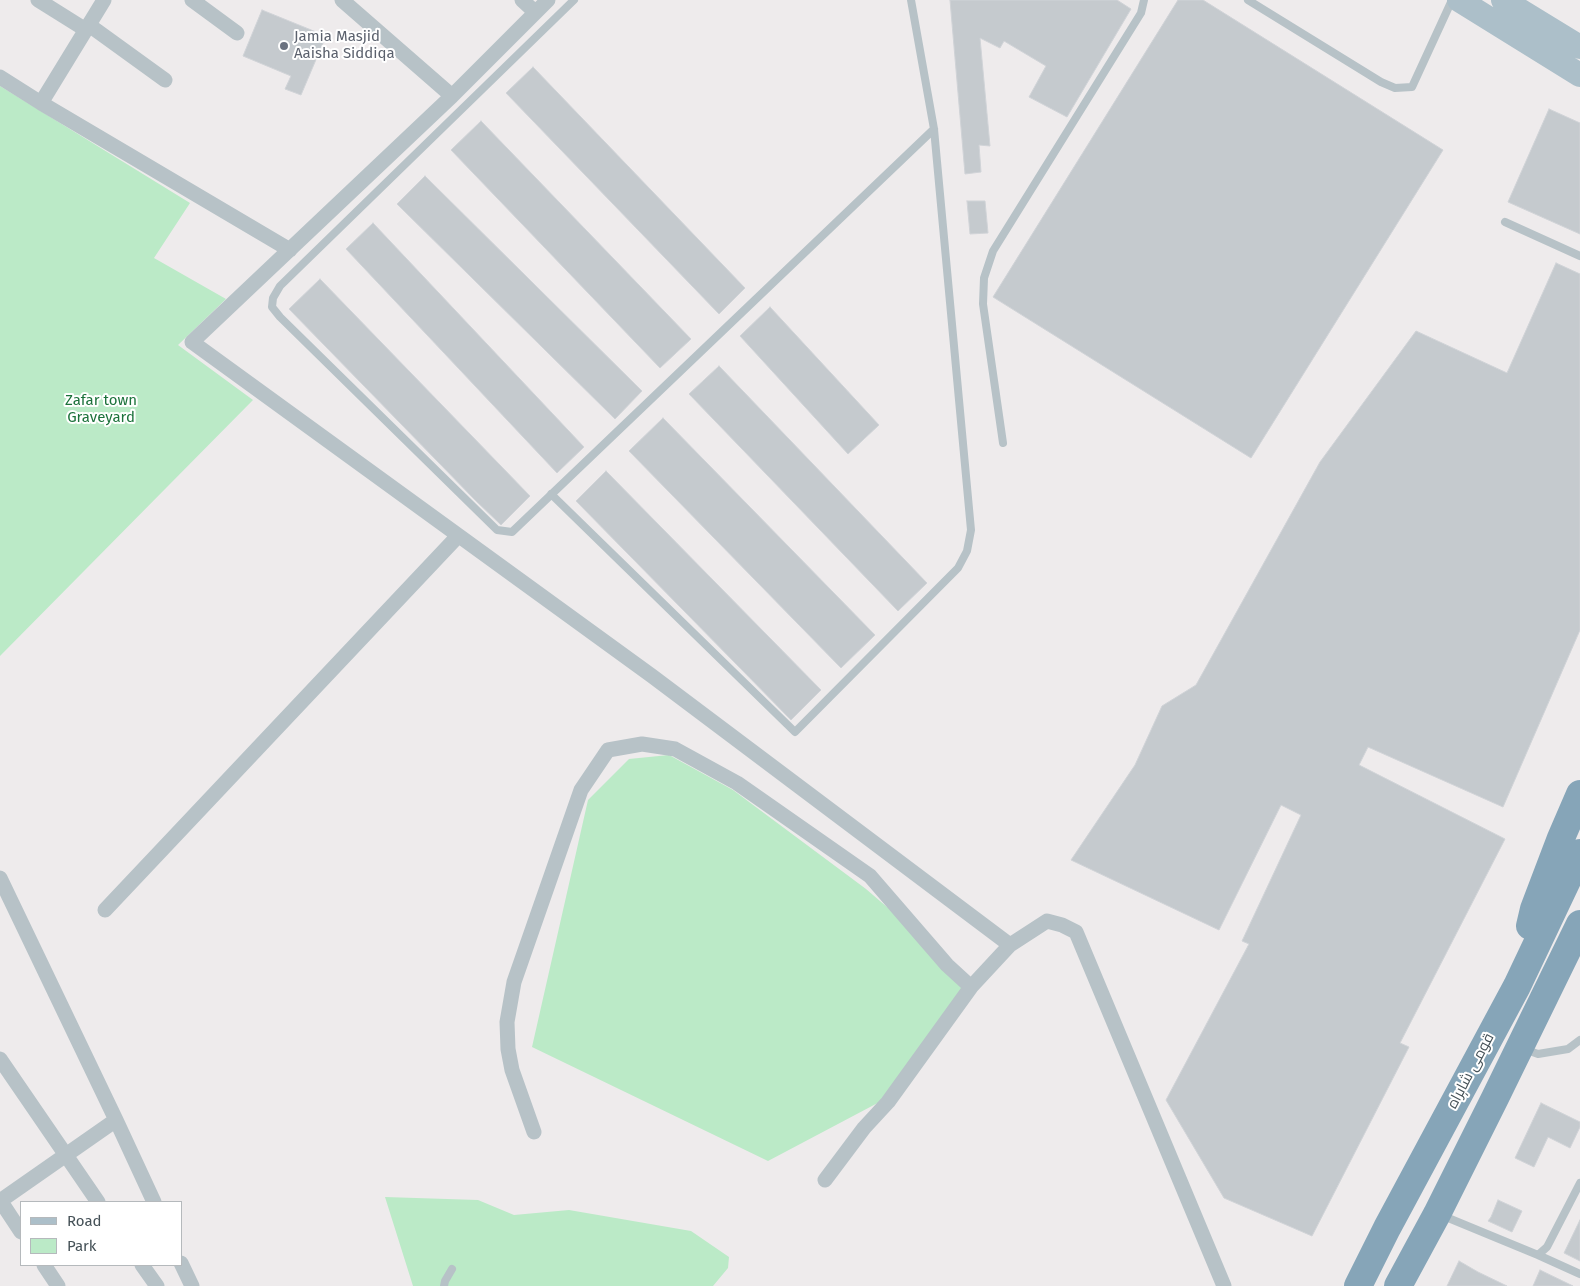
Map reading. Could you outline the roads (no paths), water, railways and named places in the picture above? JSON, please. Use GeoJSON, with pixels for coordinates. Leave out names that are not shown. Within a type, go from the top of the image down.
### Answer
{"type":"FeatureCollection","features":[{"type":"Feature","properties":{"kind":"highway"},"geometry":{"type":"LineString","coordinates":[[1517,986],[1534,909],[1580,794]]}},
{"type":"Feature","properties":{"kind":"highway","name":"قومی شاہراہ"},"geometry":{"type":"LineString","coordinates":[[1358,1286],[1517,986],[1580,853]]}},
{"type":"Feature","properties":{"kind":"highway"},"geometry":{"type":"LineString","coordinates":[[1398,1286],[1437,1214],[1578,934]]}},
{"type":"Feature","properties":{"kind":"main road"},"geometry":{"type":"LineString","coordinates":[[1459,0],[1580,75]]}},
{"type":"Feature","properties":{"kind":"main road"},"geometry":{"type":"LineString","coordinates":[[1503,0],[1580,47]]}},
{"type":"Feature","properties":{"kind":"street"},"geometry":{"type":"LineString","coordinates":[[38,0],[87,28],[165,80]]}},
{"type":"Feature","properties":{"kind":"street"},"geometry":{"type":"LineString","coordinates":[[41,103],[104,0]]}},
{"type":"Feature","properties":{"kind":"street"},"geometry":{"type":"LineString","coordinates":[[192,0],[237,33]]}},
{"type":"Feature","properties":{"kind":"street"},"geometry":{"type":"LineString","coordinates":[[342,0],[452,96]]}},
{"type":"Feature","properties":{"kind":"street"},"geometry":{"type":"LineString","coordinates":[[522,0],[535,12]]}},
{"type":"Feature","properties":{"kind":"street"},"geometry":{"type":"LineString","coordinates":[[548,0],[452,96],[192,342],[652,676],[1010,945]]}},
{"type":"Feature","properties":{"kind":"street"},"geometry":{"type":"LineString","coordinates":[[0,77],[290,250]]}},
{"type":"Feature","properties":{"kind":"street"},"geometry":{"type":"LineString","coordinates":[[105,910],[458,536]]}},
{"type":"Feature","properties":{"kind":"street"},"geometry":{"type":"LineString","coordinates":[[534,1132],[512,1070],[508,1049],[507,1022],[514,982],[581,790],[608,750],[642,744],[675,749],[737,783],[870,876],[936,952],[970,987]]}},
{"type":"Feature","properties":{"kind":"street"},"geometry":{"type":"LineString","coordinates":[[0,878],[154,1201]]}},
{"type":"Feature","properties":{"kind":"street"},"geometry":{"type":"LineString","coordinates":[[825,1180],[864,1128],[888,1102],[970,987],[1010,945],[1047,921],[1062,925],[1076,932],[1224,1286]]}},
{"type":"Feature","properties":{"kind":"street"},"geometry":{"type":"LineString","coordinates":[[0,1059],[97,1201]]}},
{"type":"Feature","properties":{"kind":"street"},"geometry":{"type":"LineString","coordinates":[[20,1231],[0,1201],[116,1120]]}},
{"type":"Feature","properties":{"kind":"street"},"geometry":{"type":"LineString","coordinates":[[182,1265],[192,1286]]}},
{"type":"Feature","properties":{"kind":"street"},"geometry":{"type":"LineString","coordinates":[[45,1266],[58,1286]]}},
{"type":"Feature","properties":{"kind":"street"},"geometry":{"type":"LineString","coordinates":[[143,1266],[157,1286]]}},
{"type":"Feature","properties":{"kind":"lane"},"geometry":{"type":"LineString","coordinates":[[574,0],[280,286],[273,298],[272,307],[280,317],[497,530],[512,532],[934,129]]}},
{"type":"Feature","properties":{"kind":"lane"},"geometry":{"type":"LineString","coordinates":[[552,494],[796,732],[958,568],[967,551],[971,530],[934,129],[911,0]]}},
{"type":"Feature","properties":{"kind":"lane"},"geometry":{"type":"LineString","coordinates":[[1003,443],[983,304],[984,278],[993,250],[1141,13],[1144,0]]}},
{"type":"Feature","properties":{"kind":"lane"},"geometry":{"type":"LineString","coordinates":[[1248,0],[1381,82],[1395,88],[1412,87],[1452,0]]}},
{"type":"Feature","properties":{"kind":"lane"},"geometry":{"type":"LineString","coordinates":[[1505,222],[1580,256]]}},
{"type":"Feature","properties":{"kind":"lane"},"geometry":{"type":"LineString","coordinates":[[1520,1047],[1538,1054],[1568,1049],[1580,1040]]}},
{"type":"Feature","properties":{"kind":"lane"},"geometry":{"type":"LineString","coordinates":[[1538,1255],[1548,1247],[1580,1183]]}},
{"type":"Feature","properties":{"kind":"lane"},"geometry":{"type":"LineString","coordinates":[[1437,1214],[1580,1274]]}},
{"type":"Feature","properties":{"kind":"lane"},"geometry":{"type":"LineString","coordinates":[[444,1286],[452,1269]]}},
{"type":"Feature","properties":{"kind":"place","name":"Jamia Masjid Aaisha Siddiqa"},"geometry":{"type":"Point","coordinates":[284,46]}},
{"type":"Feature","properties":{"kind":"park label","name":"Zafar town Graveyard"},"geometry":{"type":"Point","coordinates":[101,410]}}]}
